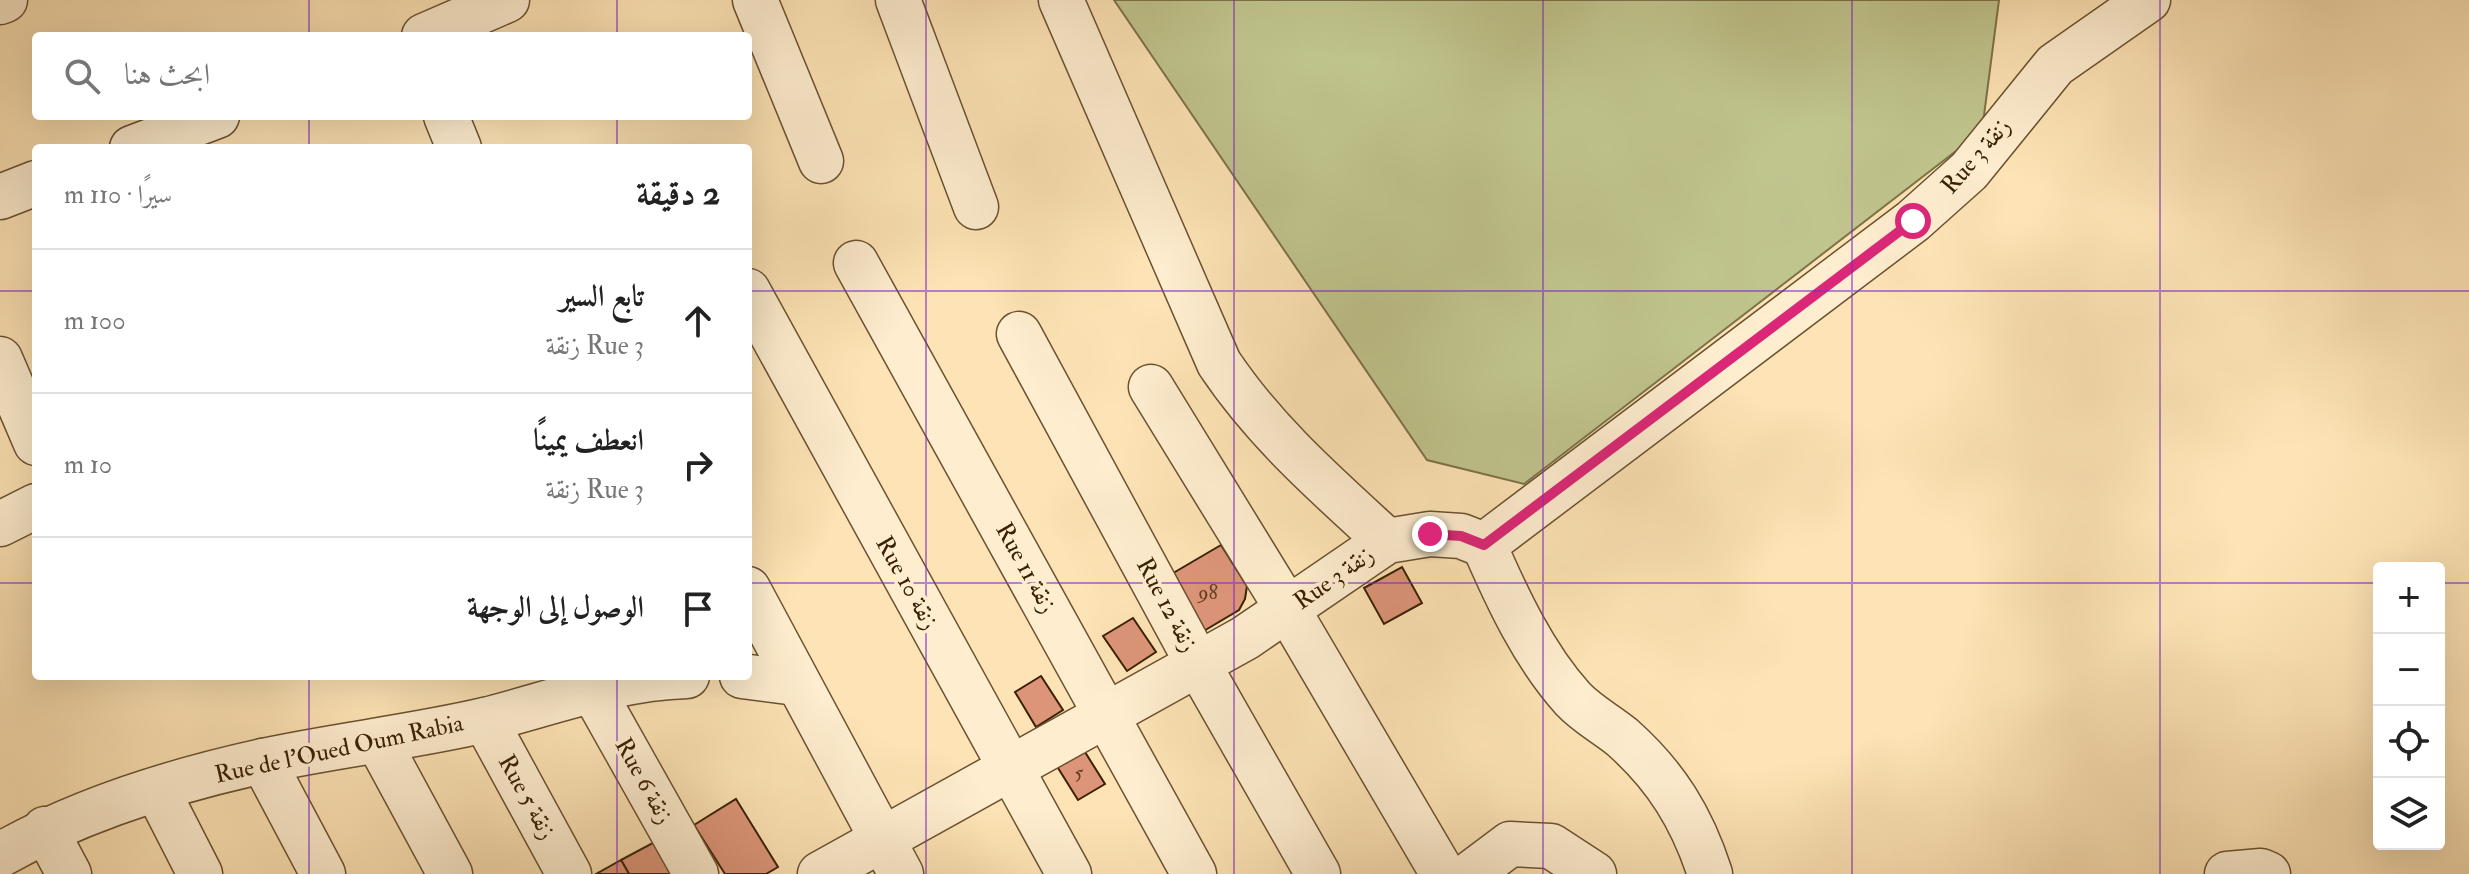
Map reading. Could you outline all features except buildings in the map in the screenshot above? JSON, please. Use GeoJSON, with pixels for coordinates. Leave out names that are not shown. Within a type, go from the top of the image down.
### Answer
{"type":"FeatureCollection","features":[{"type":"Feature","properties":{"kind":"street"},"geometry":{"type":"LineString","coordinates":[[433,32],[507,0]]}},
{"type":"Feature","properties":{"kind":"street"},"geometry":{"type":"LineString","coordinates":[[755,0],[821,161]]}},
{"type":"Feature","properties":{"kind":"street"},"geometry":{"type":"LineString","coordinates":[[898,0],[976,207]]}},
{"type":"Feature","properties":{"kind":"street"},"geometry":{"type":"LineString","coordinates":[[1061,0],[1219,363],[1248,407],[1286,447],[1387,541]]}},
{"type":"Feature","properties":{"kind":"street","name":"Rue 3 زنقة"},"geometry":{"type":"LineString","coordinates":[[820,874],[891,858],[1010,771],[1288,610],[1387,541],[1430,534],[1461,536],[1484,545],[1913,221],[1969,171],[2055,65],[2148,0]]}},
{"type":"Feature","properties":{"kind":"street"},"geometry":{"type":"LineString","coordinates":[[159,143],[208,120]]}},
{"type":"Feature","properties":{"kind":"street"},"geometry":{"type":"LineString","coordinates":[[448,120],[457,144]]}},
{"type":"Feature","properties":{"kind":"street"},"geometry":{"type":"LineString","coordinates":[[0,197],[32,185]]}},
{"type":"Feature","properties":{"kind":"street","name":"Rue 11 زنقة"},"geometry":{"type":"LineString","coordinates":[[856,263],[1194,874]]}},
{"type":"Feature","properties":{"kind":"street","name":"Rue 10 زنقة"},"geometry":{"type":"LineString","coordinates":[[752,298],[1069,874]]}},
{"type":"Feature","properties":{"kind":"street","name":"Rue 12 زنقة"},"geometry":{"type":"LineString","coordinates":[[1019,334],[1198,664],[1318,874]]}},
{"type":"Feature","properties":{"kind":"street"},"geometry":{"type":"LineString","coordinates":[[0,359],[32,434]]}},
{"type":"Feature","properties":{"kind":"street"},"geometry":{"type":"LineString","coordinates":[[1151,387],[1288,610],[1443,874]]}},
{"type":"Feature","properties":{"kind":"street"},"geometry":{"type":"LineString","coordinates":[[0,524],[32,508]]}},
{"type":"Feature","properties":{"kind":"street"},"geometry":{"type":"LineString","coordinates":[[1484,545],[1507,598],[1574,700],[1621,736],[1663,776],[1700,843],[1710,874]]}},
{"type":"Feature","properties":{"kind":"street"},"geometry":{"type":"LineString","coordinates":[[752,597],[891,858]]}},
{"type":"Feature","properties":{"kind":"street"},"geometry":{"type":"LineString","coordinates":[[752,677],[796,683]]}},
{"type":"Feature","properties":{"kind":"street","name":"Rue de l'Oued Oum Rabia"},"geometry":{"type":"LineString","coordinates":[[0,855],[45,829],[157,790],[263,761],[485,720],[592,689],[658,680]]}},
{"type":"Feature","properties":{"kind":"street","name":"Rue 6 زنقة"},"geometry":{"type":"LineString","coordinates":[[592,689],[696,874]]}},
{"type":"Feature","properties":{"kind":"street","name":"Rue 5 زنقة"},"geometry":{"type":"LineString","coordinates":[[485,720],[569,874]]}},
{"type":"Feature","properties":{"kind":"street"},"geometry":{"type":"LineString","coordinates":[[378,741],[450,874]]}},
{"type":"Feature","properties":{"kind":"street"},"geometry":{"type":"LineString","coordinates":[[263,761],[323,874]]}},
{"type":"Feature","properties":{"kind":"street"},"geometry":{"type":"LineString","coordinates":[[157,790],[200,874]]}},
{"type":"Feature","properties":{"kind":"street"},"geometry":{"type":"LineString","coordinates":[[45,829],[69,874]]}},
{"type":"Feature","properties":{"kind":"street"},"geometry":{"type":"LineString","coordinates":[[1470,874],[1510,844],[1551,846],[1594,874]]}},
{"type":"Feature","properties":{"kind":"street"},"geometry":{"type":"LineString","coordinates":[[2227,874],[2261,871],[2268,874]]}},
{"type":"Feature","properties":{"kind":"green space"},"geometry":{"type":"Polygon","coordinates":[[[1114,0],[1999,0],[1982,131],[1524,484],[1427,460],[1114,0]]]}},
{"type":"Feature","properties":{"kind":"route"},"geometry":{"type":"LineString","coordinates":[[1430,534],[1461,536],[1484,545],[1913,221]]}}]}
